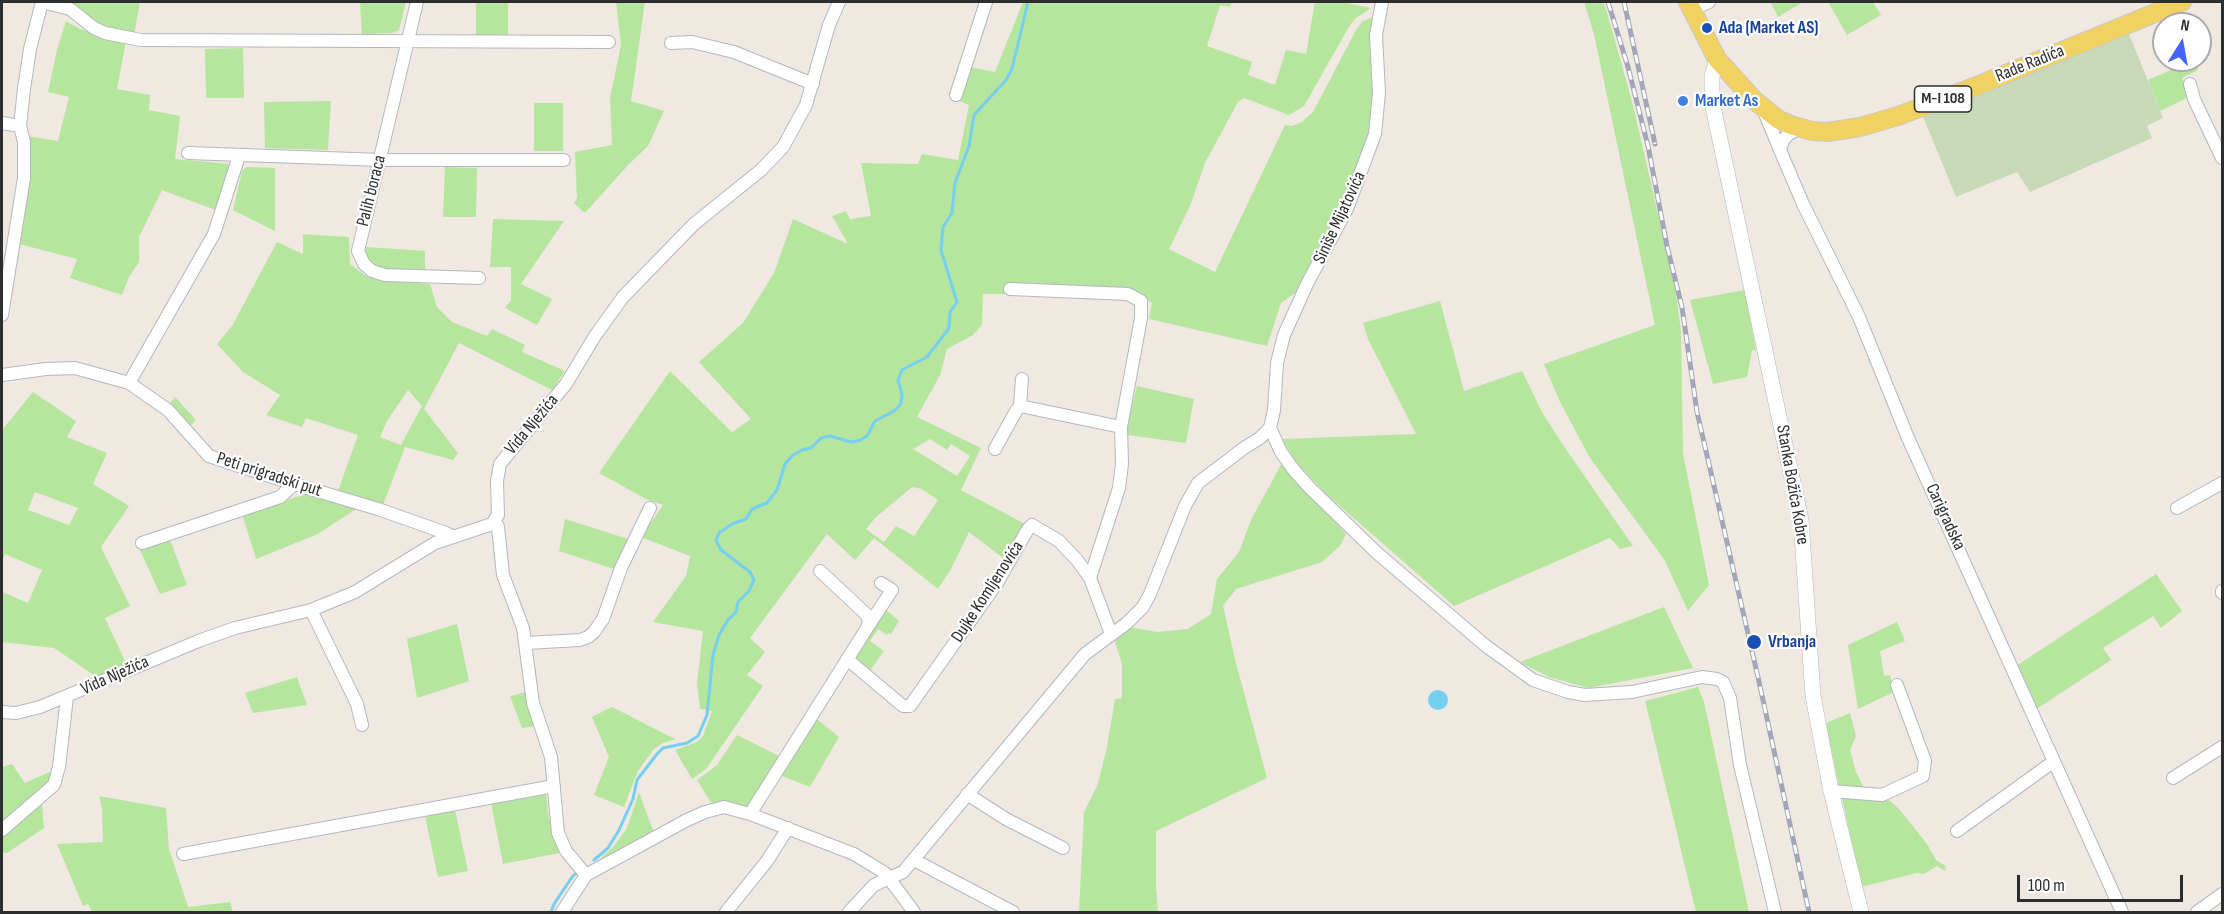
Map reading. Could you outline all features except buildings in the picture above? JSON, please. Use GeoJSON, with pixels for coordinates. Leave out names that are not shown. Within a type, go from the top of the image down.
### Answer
{"type":"FeatureCollection","features":[{"type":"Feature","properties":{"kind":"main road","name":"Rade Radića"},"geometry":{"type":"LineString","coordinates":[[1690,6],[1717,59],[1762,108],[1779,120],[1800,128],[1828,132],[1884,121],[2182,2]]}},
{"type":"Feature","properties":{"kind":"street"},"geometry":{"type":"LineString","coordinates":[[2,315],[7,261],[24,178],[24,142],[20,126],[30,49],[42,2],[70,9],[94,28],[105,33],[141,40],[609,42]]}},
{"type":"Feature","properties":{"kind":"street","name":"Palih boraca"},"geometry":{"type":"LineString","coordinates":[[417,2],[358,250],[364,264],[372,271],[385,275],[479,278]]}},
{"type":"Feature","properties":{"kind":"street","name":"Vida Nježića"},"geometry":{"type":"LineString","coordinates":[[2,712],[33,709],[68,697],[201,640],[235,628],[311,610],[355,592],[435,543],[487,527],[495,521],[498,510],[498,472],[506,454],[566,384],[601,327],[633,285],[694,224],[761,170],[783,147],[806,105],[829,25],[839,2]]}},
{"type":"Feature","properties":{"kind":"street"},"geometry":{"type":"LineString","coordinates":[[956,95],[986,2]]}},
{"type":"Feature","properties":{"kind":"street","name":"Siniše Mijatovića"},"geometry":{"type":"LineString","coordinates":[[1270,428],[1274,410],[1276,363],[1284,335],[1307,284],[1347,209],[1375,134],[1379,93],[1376,35],[1382,2]]}},
{"type":"Feature","properties":{"kind":"street"},"geometry":{"type":"LineString","coordinates":[[1690,6],[1709,2]]}},
{"type":"Feature","properties":{"kind":"street"},"geometry":{"type":"LineString","coordinates":[[671,43],[692,42],[741,54],[813,84]]}},
{"type":"Feature","properties":{"kind":"street","name":"Stanka Božića Kobre"},"geometry":{"type":"LineString","coordinates":[[1717,59],[1711,90],[1801,520],[1810,671],[1817,723],[1861,912]]}},
{"type":"Feature","properties":{"kind":"street"},"geometry":{"type":"LineString","coordinates":[[1711,90],[1722,83],[1739,85]]}},
{"type":"Feature","properties":{"kind":"street"},"geometry":{"type":"LineString","coordinates":[[2190,84],[2194,99],[2223,158]]}},
{"type":"Feature","properties":{"kind":"street","name":"Carigradska"},"geometry":{"type":"LineString","coordinates":[[1762,108],[1803,204],[1859,317],[1908,438],[1955,537],[2053,762],[2122,912]]}},
{"type":"Feature","properties":{"kind":"street"},"geometry":{"type":"LineString","coordinates":[[2,123],[20,126]]}},
{"type":"Feature","properties":{"kind":"street"},"geometry":{"type":"LineString","coordinates":[[1780,150],[1788,134],[1800,128]]}},
{"type":"Feature","properties":{"kind":"street"},"geometry":{"type":"LineString","coordinates":[[188,153],[381,160],[564,160]]}},
{"type":"Feature","properties":{"kind":"street"},"geometry":{"type":"LineString","coordinates":[[129,382],[213,234],[239,156]]}},
{"type":"Feature","properties":{"kind":"street"},"geometry":{"type":"LineString","coordinates":[[1010,289],[1128,294],[1141,302],[1142,318],[1121,427],[1122,464],[1119,488],[1090,578]]}},
{"type":"Feature","properties":{"kind":"street","name":"Peti prigradski put"},"geometry":{"type":"LineString","coordinates":[[2,375],[75,368],[129,382],[168,410],[209,456],[378,509],[446,532],[454,537]]}},
{"type":"Feature","properties":{"kind":"street"},"geometry":{"type":"LineString","coordinates":[[995,449],[1020,406],[1022,379]]}},
{"type":"Feature","properties":{"kind":"street"},"geometry":{"type":"LineString","coordinates":[[1020,406],[1121,427]]}},
{"type":"Feature","properties":{"kind":"street"},"geometry":{"type":"LineString","coordinates":[[849,912],[874,885],[903,873],[1085,654],[1127,623],[1147,600],[1185,507],[1198,483],[1260,438],[1270,428],[1281,452],[1293,469],[1377,553],[1486,646],[1533,680],[1568,692],[1586,695],[1632,692],[1702,677],[1723,682],[1730,698],[1740,765],[1775,912]]}},
{"type":"Feature","properties":{"kind":"street"},"geometry":{"type":"LineString","coordinates":[[2177,508],[2223,483]]}},
{"type":"Feature","properties":{"kind":"street"},"geometry":{"type":"LineString","coordinates":[[142,543],[280,497],[294,484]]}},
{"type":"Feature","properties":{"kind":"street"},"geometry":{"type":"LineString","coordinates":[[526,643],[580,640],[594,632],[603,619],[621,568],[650,508]]}},
{"type":"Feature","properties":{"kind":"street"},"geometry":{"type":"LineString","coordinates":[[495,521],[498,527],[503,575],[519,615],[526,643],[531,692],[551,757],[555,811],[561,841],[586,875]]}},
{"type":"Feature","properties":{"kind":"street","name":"Dujke Komljenovića"},"geometry":{"type":"LineString","coordinates":[[847,659],[903,706],[910,706],[997,583],[1032,525],[1065,547],[1090,578],[1111,634]]}},
{"type":"Feature","properties":{"kind":"street"},"geometry":{"type":"LineString","coordinates":[[820,571],[867,615],[869,622],[867,628]]}},
{"type":"Feature","properties":{"kind":"street"},"geometry":{"type":"LineString","coordinates":[[750,814],[892,590],[880,583]]}},
{"type":"Feature","properties":{"kind":"street"},"geometry":{"type":"LineString","coordinates":[[311,610],[357,704],[362,725]]}},
{"type":"Feature","properties":{"kind":"street"},"geometry":{"type":"LineString","coordinates":[[1831,791],[1882,795],[1923,776],[1925,761],[1897,684]]}},
{"type":"Feature","properties":{"kind":"street"},"geometry":{"type":"LineString","coordinates":[[2,830],[54,785],[59,767],[68,697]]}},
{"type":"Feature","properties":{"kind":"street"},"geometry":{"type":"LineString","coordinates":[[2174,778],[2223,747]]}},
{"type":"Feature","properties":{"kind":"street"},"geometry":{"type":"LineString","coordinates":[[1957,831],[2053,762]]}},
{"type":"Feature","properties":{"kind":"street"},"geometry":{"type":"LineString","coordinates":[[183,854],[554,786]]}},
{"type":"Feature","properties":{"kind":"street"},"geometry":{"type":"LineString","coordinates":[[967,794],[1006,819],[1063,848]]}},
{"type":"Feature","properties":{"kind":"street"},"geometry":{"type":"LineString","coordinates":[[562,912],[586,875],[705,812],[724,807],[750,814],[845,850],[885,873],[914,912]]}},
{"type":"Feature","properties":{"kind":"street"},"geometry":{"type":"LineString","coordinates":[[726,912],[767,861],[788,828]]}},
{"type":"Feature","properties":{"kind":"street"},"geometry":{"type":"LineString","coordinates":[[914,860],[1013,912]]}},
{"type":"Feature","properties":{"kind":"street"},"geometry":{"type":"LineString","coordinates":[[2198,912],[2223,894]]}},
{"type":"Feature","properties":{"kind":"green space"},"geometry":{"type":"Polygon","coordinates":[[[69,2],[140,2],[134,35],[108,30],[69,2]]]}},
{"type":"Feature","properties":{"kind":"green space"},"geometry":{"type":"Polygon","coordinates":[[[360,2],[406,2],[399,30],[392,33],[362,34],[360,2]]]}},
{"type":"Feature","properties":{"kind":"green space"},"geometry":{"type":"Polygon","coordinates":[[[476,2],[508,2],[508,35],[476,35],[476,2]]]}},
{"type":"Feature","properties":{"kind":"green space"},"geometry":{"type":"Polygon","coordinates":[[[616,2],[645,2],[631,101],[664,111],[648,146],[585,213],[574,203],[577,198],[575,152],[612,145],[610,98],[621,45],[616,2]]]}},
{"type":"Feature","properties":{"kind":"green space"},"geometry":{"type":"Polygon","coordinates":[[[1023,2],[1232,2],[1230,7],[1220,5],[1207,46],[1252,62],[1248,75],[1275,85],[1286,50],[1306,54],[1315,2],[1342,2],[1371,8],[1350,25],[1304,106],[1289,115],[1244,98],[1238,102],[1205,163],[1190,206],[1169,249],[1215,272],[1285,125],[1292,126],[1302,122],[1313,112],[1356,30],[1362,22],[1374,16],[1372,129],[1343,210],[1303,287],[1281,303],[1267,346],[1149,319],[1152,303],[1133,291],[1005,284],[1005,294],[983,294],[982,325],[973,335],[947,349],[940,375],[917,417],[981,448],[961,490],[1027,525],[1023,526],[1018,533],[1016,544],[1007,561],[969,532],[951,569],[938,589],[874,538],[855,560],[827,534],[750,638],[765,652],[747,675],[763,686],[706,769],[692,779],[675,750],[697,742],[703,736],[712,711],[700,709],[697,683],[703,631],[653,622],[686,576],[690,556],[641,537],[663,505],[648,500],[599,473],[670,371],[732,432],[751,419],[699,362],[743,323],[774,273],[793,219],[848,244],[832,216],[846,211],[850,219],[871,216],[861,163],[918,164],[922,154],[958,160],[969,105],[959,101],[970,67],[995,72],[1023,2]],[[930,439],[913,449],[957,476],[970,456],[951,444],[947,450],[930,439]],[[912,487],[875,518],[866,529],[884,542],[896,526],[914,536],[938,500],[922,489],[912,487]]]}},
{"type":"Feature","properties":{"kind":"green space"},"geometry":{"type":"Polygon","coordinates":[[[1584,2],[1603,2],[1606,9],[1633,105],[1676,293],[1681,331],[1683,453],[1709,585],[1688,611],[1664,559],[1590,458],[1560,402],[1544,364],[1655,325],[1594,34],[1584,2]]]}},
{"type":"Feature","properties":{"kind":"green space"},"geometry":{"type":"Polygon","coordinates":[[[1803,2],[1778,17],[1771,3],[1803,2]]]}},
{"type":"Feature","properties":{"kind":"green space"},"geometry":{"type":"Polygon","coordinates":[[[1828,2],[1873,2],[1881,15],[1847,35],[1828,2]]]}},
{"type":"Feature","properties":{"kind":"green space"},"geometry":{"type":"Polygon","coordinates":[[[66,21],[80,29],[126,41],[117,89],[150,95],[149,110],[180,116],[175,159],[231,164],[218,211],[162,190],[139,237],[139,262],[129,277],[122,295],[70,278],[77,259],[19,244],[26,136],[58,141],[69,97],[48,92],[66,21]]]}},
{"type":"Feature","properties":{"kind":"green space"},"geometry":{"type":"Polygon","coordinates":[[[2127,29],[2163,118],[2147,126],[2152,138],[2030,192],[2017,172],[1956,197],[1922,114],[2127,29]]]}},
{"type":"Feature","properties":{"kind":"green space"},"geometry":{"type":"Polygon","coordinates":[[[243,48],[244,98],[206,98],[205,49],[243,48]]]}},
{"type":"Feature","properties":{"kind":"green space"},"geometry":{"type":"Polygon","coordinates":[[[2166,72],[2194,72],[2182,78],[2189,97],[2160,111],[2148,80],[2166,72]]]}},
{"type":"Feature","properties":{"kind":"green space"},"geometry":{"type":"Polygon","coordinates":[[[331,101],[328,150],[265,148],[264,102],[331,101]]]}},
{"type":"Feature","properties":{"kind":"green space"},"geometry":{"type":"Polygon","coordinates":[[[534,103],[563,103],[563,151],[534,151],[534,103]]]}},
{"type":"Feature","properties":{"kind":"green space"},"geometry":{"type":"Polygon","coordinates":[[[246,167],[275,168],[275,231],[233,210],[242,171],[246,167]]]}},
{"type":"Feature","properties":{"kind":"green space"},"geometry":{"type":"Polygon","coordinates":[[[445,167],[477,168],[476,217],[443,217],[445,167]]]}},
{"type":"Feature","properties":{"kind":"green space"},"geometry":{"type":"Polygon","coordinates":[[[493,219],[564,221],[521,284],[552,299],[537,325],[505,308],[511,300],[511,267],[490,267],[493,219]]]}},
{"type":"Feature","properties":{"kind":"green space"},"geometry":{"type":"Polygon","coordinates":[[[303,234],[349,237],[350,264],[366,276],[380,280],[430,284],[437,307],[452,322],[487,336],[492,329],[525,345],[522,352],[565,371],[552,390],[459,343],[424,409],[458,453],[453,460],[405,447],[383,505],[338,491],[358,435],[306,418],[302,427],[266,415],[280,395],[243,372],[217,344],[232,326],[277,242],[303,254],[303,234]],[[408,390],[387,421],[380,437],[401,445],[422,406],[408,390]]]}},
{"type":"Feature","properties":{"kind":"green space"},"geometry":{"type":"Polygon","coordinates":[[[366,247],[425,251],[425,272],[377,268],[366,256],[366,247]]]}},
{"type":"Feature","properties":{"kind":"green space"},"geometry":{"type":"Polygon","coordinates":[[[1745,290],[1756,351],[1752,350],[1747,377],[1713,384],[1690,300],[1745,290]]]}},
{"type":"Feature","properties":{"kind":"green space"},"geometry":{"type":"Polygon","coordinates":[[[1440,301],[1464,391],[1522,371],[1542,412],[1633,546],[1620,549],[1610,538],[1454,606],[1324,492],[1296,462],[1282,439],[1416,434],[1368,339],[1363,323],[1440,301]]]}},
{"type":"Feature","properties":{"kind":"green space"},"geometry":{"type":"Polygon","coordinates":[[[1137,386],[1194,399],[1186,443],[1127,435],[1127,425],[1137,386]]]}},
{"type":"Feature","properties":{"kind":"green space"},"geometry":{"type":"Polygon","coordinates":[[[33,392],[76,421],[67,437],[107,453],[93,484],[129,506],[101,547],[130,606],[105,618],[126,663],[98,678],[54,648],[2,642],[2,592],[28,603],[42,570],[5,554],[2,562],[2,430],[33,392]],[[35,492],[28,510],[69,525],[78,508],[35,492]]]}},
{"type":"Feature","properties":{"kind":"green space"},"geometry":{"type":"Polygon","coordinates":[[[175,397],[196,420],[189,427],[168,406],[175,397]]]}},
{"type":"Feature","properties":{"kind":"green space"},"geometry":{"type":"Polygon","coordinates":[[[1283,461],[1346,534],[1340,546],[1322,562],[1236,589],[1223,606],[1267,778],[1156,831],[1158,912],[1079,912],[1084,812],[1097,786],[1106,752],[1115,699],[1122,698],[1122,664],[1114,638],[1129,627],[1157,632],[1188,629],[1211,614],[1217,579],[1239,552],[1251,520],[1283,461]]]}},
{"type":"Feature","properties":{"kind":"green space"},"geometry":{"type":"Polygon","coordinates":[[[306,494],[356,509],[318,534],[256,559],[242,514],[306,494]]]}},
{"type":"Feature","properties":{"kind":"green space"},"geometry":{"type":"Polygon","coordinates":[[[565,519],[628,539],[614,569],[559,551],[565,519]]]}},
{"type":"Feature","properties":{"kind":"green space"},"geometry":{"type":"Polygon","coordinates":[[[169,537],[187,585],[160,594],[139,548],[169,537]]]}},
{"type":"Feature","properties":{"kind":"green space"},"geometry":{"type":"Polygon","coordinates":[[[2156,574],[2182,611],[2161,628],[2153,616],[2103,648],[2111,660],[2035,710],[2013,668],[2156,574]]]}},
{"type":"Feature","properties":{"kind":"green space"},"geometry":{"type":"Polygon","coordinates":[[[1664,607],[1693,668],[1588,688],[1549,677],[1520,662],[1664,607]]]}},
{"type":"Feature","properties":{"kind":"green space"},"geometry":{"type":"Polygon","coordinates":[[[885,609],[899,621],[891,634],[887,635],[878,629],[870,641],[884,651],[869,672],[854,660],[855,654],[885,609]]]}},
{"type":"Feature","properties":{"kind":"green space"},"geometry":{"type":"Polygon","coordinates":[[[1897,622],[1905,641],[1880,651],[1884,676],[1890,675],[1894,692],[1858,709],[1848,645],[1897,622]]]}},
{"type":"Feature","properties":{"kind":"green space"},"geometry":{"type":"Polygon","coordinates":[[[457,624],[469,681],[417,698],[407,639],[457,624]]]}},
{"type":"Feature","properties":{"kind":"green space"},"geometry":{"type":"Polygon","coordinates":[[[297,677],[307,705],[253,713],[245,693],[297,677]]]}},
{"type":"Feature","properties":{"kind":"green space"},"geometry":{"type":"Polygon","coordinates":[[[1698,687],[1704,702],[1749,912],[1696,912],[1645,701],[1698,687]]]}},
{"type":"Feature","properties":{"kind":"green space"},"geometry":{"type":"Polygon","coordinates":[[[525,692],[534,726],[522,728],[510,696],[525,692]]]}},
{"type":"Feature","properties":{"kind":"green space"},"geometry":{"type":"Polygon","coordinates":[[[612,707],[675,739],[653,750],[638,771],[624,807],[594,795],[609,757],[592,717],[612,707]]]}},
{"type":"Feature","properties":{"kind":"green space"},"geometry":{"type":"Polygon","coordinates":[[[1850,713],[1856,736],[1850,750],[1856,772],[1865,790],[1839,787],[1826,723],[1850,713]]]}},
{"type":"Feature","properties":{"kind":"green space"},"geometry":{"type":"Polygon","coordinates":[[[813,716],[839,737],[810,787],[777,774],[813,716]]]}},
{"type":"Feature","properties":{"kind":"green space"},"geometry":{"type":"Polygon","coordinates":[[[737,735],[781,757],[750,807],[721,802],[712,804],[697,780],[717,765],[737,735]]]}},
{"type":"Feature","properties":{"kind":"green space"},"geometry":{"type":"Polygon","coordinates":[[[12,764],[25,783],[54,770],[51,781],[2,825],[2,767],[12,764]]]}},
{"type":"Feature","properties":{"kind":"green space"},"geometry":{"type":"Polygon","coordinates":[[[639,792],[655,836],[603,860],[601,858],[614,846],[627,828],[639,792]]]}},
{"type":"Feature","properties":{"kind":"green space"},"geometry":{"type":"Polygon","coordinates":[[[546,794],[549,819],[560,853],[503,864],[491,803],[546,794]]]}},
{"type":"Feature","properties":{"kind":"green space"},"geometry":{"type":"Polygon","coordinates":[[[99,796],[166,808],[169,849],[188,907],[230,902],[233,912],[92,912],[88,904],[83,906],[57,844],[103,842],[102,808],[99,796]]]}},
{"type":"Feature","properties":{"kind":"green space"},"geometry":{"type":"Polygon","coordinates":[[[1842,797],[1889,800],[1927,844],[1936,860],[1946,866],[1945,871],[1937,866],[1924,874],[1917,873],[1861,887],[1842,797]]]}},
{"type":"Feature","properties":{"kind":"green space"},"geometry":{"type":"Polygon","coordinates":[[[42,804],[44,828],[7,853],[2,852],[2,836],[42,804]]]}},
{"type":"Feature","properties":{"kind":"green space"},"geometry":{"type":"Polygon","coordinates":[[[455,810],[468,871],[438,877],[425,816],[455,810]]]}},
{"type":"Feature","properties":{"kind":"water"},"geometry":{"type":"Polygon","coordinates":[[[1438,690],[1445,693],[1448,700],[1445,707],[1438,710],[1431,707],[1428,700],[1431,693],[1438,690]]]}},
{"type":"Feature","properties":{"kind":"waterway"},"geometry":{"type":"LineString","coordinates":[[594,860],[608,848],[619,830],[633,799],[637,780],[657,754],[663,748],[687,743],[698,736],[707,715],[713,655],[719,635],[736,612],[738,602],[749,591],[754,580],[750,572],[721,550],[716,540],[719,533],[732,524],[746,519],[752,509],[767,503],[777,490],[785,464],[793,455],[811,448],[821,438],[830,436],[851,442],[867,436],[875,421],[894,411],[901,404],[902,394],[898,380],[902,370],[927,357],[949,328],[950,312],[957,302],[941,250],[943,227],[952,213],[955,183],[969,146],[974,115],[1006,80],[1012,69],[1028,2]]}},
{"type":"Feature","properties":{"kind":"waterway"},"geometry":{"type":"LineString","coordinates":[[551,912],[554,904],[577,872]]}},
{"type":"Feature","properties":{"kind":"railway"},"geometry":{"type":"LineString","coordinates":[[1608,2],[1628,67],[1648,146],[1667,246],[1682,307],[1697,412],[1809,912]]}},
{"type":"Feature","properties":{"kind":"railway"},"geometry":{"type":"LineString","coordinates":[[1624,2],[1655,144]]}},
{"type":"Feature","properties":{"kind":"place","name":"Ada (Market AS)"},"geometry":{"type":"Point","coordinates":[1707,28]}},
{"type":"Feature","properties":{"kind":"place","name":"Market As"},"geometry":{"type":"Point","coordinates":[1683,101]}},
{"type":"Feature","properties":{"kind":"place","name":"Vrbanja"},"geometry":{"type":"Point","coordinates":[1754,642]}}]}
